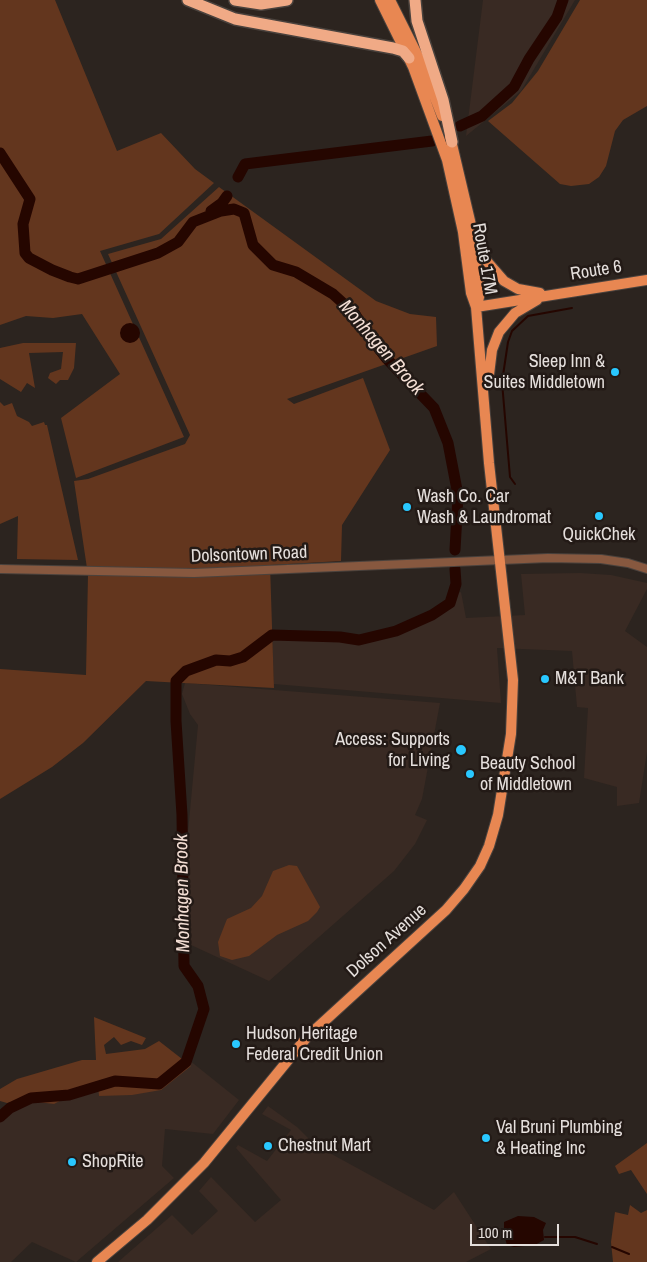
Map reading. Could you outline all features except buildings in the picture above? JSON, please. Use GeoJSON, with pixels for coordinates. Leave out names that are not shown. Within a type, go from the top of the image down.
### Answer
{"type":"FeatureCollection","features":[{"type":"Feature","properties":{"kind":"highway"},"geometry":{"type":"LineString","coordinates":[[188,0],[235,19],[394,48],[403,51],[409,58]]}},
{"type":"Feature","properties":{"kind":"highway"},"geometry":{"type":"LineString","coordinates":[[235,0],[261,4],[287,0]]}},
{"type":"Feature","properties":{"kind":"highway"},"geometry":{"type":"LineString","coordinates":[[415,0],[417,20],[443,100],[452,142]]}},
{"type":"Feature","properties":{"kind":"main road","name":"Route 17M"},"geometry":{"type":"LineString","coordinates":[[380,0],[409,58],[448,160],[463,232],[471,293],[476,307]]}},
{"type":"Feature","properties":{"kind":"main road","name":"Route 17M"},"geometry":{"type":"LineString","coordinates":[[390,0],[421,62],[452,142],[469,215],[480,293],[476,307]]}},
{"type":"Feature","properties":{"kind":"main road"},"geometry":{"type":"LineString","coordinates":[[469,215],[484,258],[504,281],[518,289],[551,294]]}},
{"type":"Feature","properties":{"kind":"main road","name":"Route 6"},"geometry":{"type":"LineString","coordinates":[[476,307],[647,280]]}},
{"type":"Feature","properties":{"kind":"main road"},"geometry":{"type":"LineString","coordinates":[[486,409],[491,359],[499,332],[509,318],[522,308],[551,294]]}},
{"type":"Feature","properties":{"kind":"main road"},"geometry":{"type":"LineString","coordinates":[[476,307],[486,409]]}},
{"type":"Feature","properties":{"kind":"main road","name":"Dolson Avenue"},"geometry":{"type":"LineString","coordinates":[[97,1262],[147,1220],[188,1180],[222,1142],[307,1037],[446,910],[480,866],[489,846],[498,815],[513,707],[513,680],[486,409]]}},
{"type":"Feature","properties":{"kind":"street","name":"Dolsontown Road"},"geometry":{"type":"LineString","coordinates":[[0,569],[194,573],[500,559],[601,559],[628,563],[647,569]]}},
{"type":"Feature","properties":{"kind":"shaded area"},"geometry":{"type":"Polygon","coordinates":[[[0,0],[55,0],[117,151],[161,133],[195,169],[214,183],[159,234],[100,251],[184,437],[76,478],[61,418],[120,374],[82,314],[53,318],[26,316],[0,325],[0,0]]]}},
{"type":"Feature","properties":{"kind":"shaded area"},"geometry":{"type":"Polygon","coordinates":[[[483,0],[575,0],[521,91],[466,136],[483,0]]]}},
{"type":"Feature","properties":{"kind":"shaded area"},"geometry":{"type":"Polygon","coordinates":[[[580,0],[647,0],[647,106],[623,120],[615,131],[606,166],[599,177],[589,184],[571,186],[560,184],[488,121],[512,103],[538,71],[580,0]]]}},
{"type":"Feature","properties":{"kind":"shaded area"},"geometry":{"type":"Polygon","coordinates":[[[219,187],[376,301],[410,314],[436,317],[437,346],[287,399],[294,404],[363,378],[390,450],[342,525],[341,561],[270,565],[274,688],[146,681],[83,743],[52,767],[0,799],[0,669],[86,675],[88,575],[74,481],[88,479],[185,444],[190,435],[108,254],[161,239],[219,187]]]}},
{"type":"Feature","properties":{"kind":"shaded area"},"geometry":{"type":"Polygon","coordinates":[[[130,323],[137,326],[140,333],[137,340],[130,343],[123,340],[120,333],[123,326],[130,323]]]}},
{"type":"Feature","properties":{"kind":"shaded area"},"geometry":{"type":"Polygon","coordinates":[[[23,343],[76,343],[74,368],[68,380],[60,380],[56,384],[48,378],[50,373],[61,369],[63,352],[29,353],[35,388],[27,383],[21,392],[0,379],[0,348],[23,343]]]}},
{"type":"Feature","properties":{"kind":"shaded area"},"geometry":{"type":"Polygon","coordinates":[[[0,402],[4,406],[12,403],[17,416],[29,422],[32,426],[44,422],[47,425],[78,560],[17,559],[18,516],[0,524],[0,402]]]}},
{"type":"Feature","properties":{"kind":"shaded area"},"geometry":{"type":"Polygon","coordinates":[[[580,573],[611,575],[647,583],[647,589],[625,631],[647,647],[647,752],[639,803],[617,806],[617,787],[584,778],[588,708],[577,707],[572,651],[497,648],[501,703],[274,684],[272,635],[366,640],[396,631],[432,615],[450,603],[453,594],[461,592],[466,618],[525,615],[521,574],[580,573]]]}},
{"type":"Feature","properties":{"kind":"shaded area"},"geometry":{"type":"Polygon","coordinates":[[[185,683],[440,703],[422,799],[415,815],[427,820],[415,844],[394,871],[269,981],[178,939],[198,725],[190,714],[182,694],[185,683]]]}},
{"type":"Feature","properties":{"kind":"shaded area"},"geometry":{"type":"Polygon","coordinates":[[[289,865],[297,866],[320,907],[317,912],[308,921],[277,935],[249,956],[232,960],[220,956],[218,942],[227,919],[251,908],[262,896],[273,871],[289,865]]]}},
{"type":"Feature","properties":{"kind":"shaded area"},"geometry":{"type":"Polygon","coordinates":[[[94,1017],[146,1038],[142,1045],[131,1041],[121,1045],[114,1037],[104,1045],[106,1054],[145,1049],[159,1041],[191,1066],[161,1090],[132,1095],[99,1096],[98,1085],[86,1087],[54,1104],[21,1100],[7,1103],[0,1101],[0,1089],[17,1079],[82,1060],[96,1060],[94,1017]]]}},
{"type":"Feature","properties":{"kind":"shaded area"},"geometry":{"type":"Polygon","coordinates":[[[189,1060],[239,1100],[213,1134],[165,1129],[162,1166],[174,1178],[76,1262],[32,1242],[11,1262],[0,1262],[0,1119],[12,1106],[33,1097],[71,1094],[117,1080],[161,1083],[189,1060]]]}},
{"type":"Feature","properties":{"kind":"shaded area"},"geometry":{"type":"Polygon","coordinates":[[[268,1106],[297,1127],[315,1145],[434,1210],[454,1192],[491,1249],[466,1262],[118,1262],[172,1215],[192,1235],[218,1211],[199,1191],[211,1177],[255,1222],[281,1200],[236,1148],[238,1145],[267,1161],[291,1130],[262,1114],[268,1106]]]}},
{"type":"Feature","properties":{"kind":"shaded area"},"geometry":{"type":"Polygon","coordinates":[[[647,1143],[647,1194],[631,1170],[619,1174],[615,1166],[647,1143]]]}},
{"type":"Feature","properties":{"kind":"shaded area"},"geometry":{"type":"Polygon","coordinates":[[[630,1205],[641,1213],[647,1210],[647,1262],[613,1262],[611,1242],[615,1212],[628,1215],[630,1205]]]}},
{"type":"Feature","properties":{"kind":"shaded area"},"geometry":{"type":"Polygon","coordinates":[[[518,1216],[534,1217],[546,1223],[543,1230],[544,1240],[535,1245],[514,1247],[507,1245],[504,1235],[504,1222],[518,1216]]]}},
{"type":"Feature","properties":{"kind":"waterway"},"geometry":{"type":"LineString","coordinates":[[460,126],[482,116],[514,87],[529,59],[557,17],[563,0]]}},
{"type":"Feature","properties":{"kind":"waterway"},"geometry":{"type":"LineString","coordinates":[[238,177],[245,164],[432,141]]}},
{"type":"Feature","properties":{"kind":"waterway","name":"Monhagen Brook"},"geometry":{"type":"LineString","coordinates":[[0,153],[30,199],[23,224],[25,253],[29,258],[52,270],[78,279],[158,253],[178,242],[193,222],[221,211],[234,209],[244,213],[253,245],[273,265],[296,272],[333,294],[355,314],[387,359],[434,408],[448,443],[458,495],[455,550]]}},
{"type":"Feature","properties":{"kind":"waterway"},"geometry":{"type":"LineString","coordinates":[[211,211],[222,203],[227,196]]}},
{"type":"Feature","properties":{"kind":"waterway"},"geometry":{"type":"LineString","coordinates":[[515,484],[510,477],[502,382],[508,342],[512,331],[528,316],[572,308]]}},
{"type":"Feature","properties":{"kind":"waterway"},"geometry":{"type":"LineString","coordinates":[[0,1117],[10,1108],[31,1098],[69,1095],[115,1081],[159,1084],[186,1062],[204,1009],[198,986],[184,966],[182,815],[176,721],[176,681],[186,671],[216,660],[230,661],[243,657],[272,635],[340,637],[359,640],[396,631],[432,615],[450,603],[456,584],[455,569]]}},
{"type":"Feature","properties":{"kind":"waterway"},"geometry":{"type":"LineString","coordinates":[[545,1237],[575,1237],[597,1244]]}},
{"type":"Feature","properties":{"kind":"waterway"},"geometry":{"type":"LineString","coordinates":[[612,1247],[629,1254]]}},
{"type":"Feature","properties":{"kind":"place","name":"Sleep Inn & Suites Middletown"},"geometry":{"type":"Point","coordinates":[615,372]}},
{"type":"Feature","properties":{"kind":"place","name":"Wash Co. Car Wash & Laundromat"},"geometry":{"type":"Point","coordinates":[407,507]}},
{"type":"Feature","properties":{"kind":"place","name":"QuickChek"},"geometry":{"type":"Point","coordinates":[599,516]}},
{"type":"Feature","properties":{"kind":"place","name":"M&T Bank"},"geometry":{"type":"Point","coordinates":[545,679]}},
{"type":"Feature","properties":{"kind":"place","name":"Access: Supports for Living"},"geometry":{"type":"Point","coordinates":[461,750]}},
{"type":"Feature","properties":{"kind":"place","name":"Beauty School of Middletown"},"geometry":{"type":"Point","coordinates":[470,774]}},
{"type":"Feature","properties":{"kind":"place","name":"Hudson Heritage Federal Credit Union"},"geometry":{"type":"Point","coordinates":[236,1044]}},
{"type":"Feature","properties":{"kind":"place","name":"Val Bruni Plumbing & Heating Inc"},"geometry":{"type":"Point","coordinates":[486,1138]}},
{"type":"Feature","properties":{"kind":"place","name":"Chestnut Mart"},"geometry":{"type":"Point","coordinates":[268,1146]}},
{"type":"Feature","properties":{"kind":"place","name":"ShopRite"},"geometry":{"type":"Point","coordinates":[72,1162]}}]}
